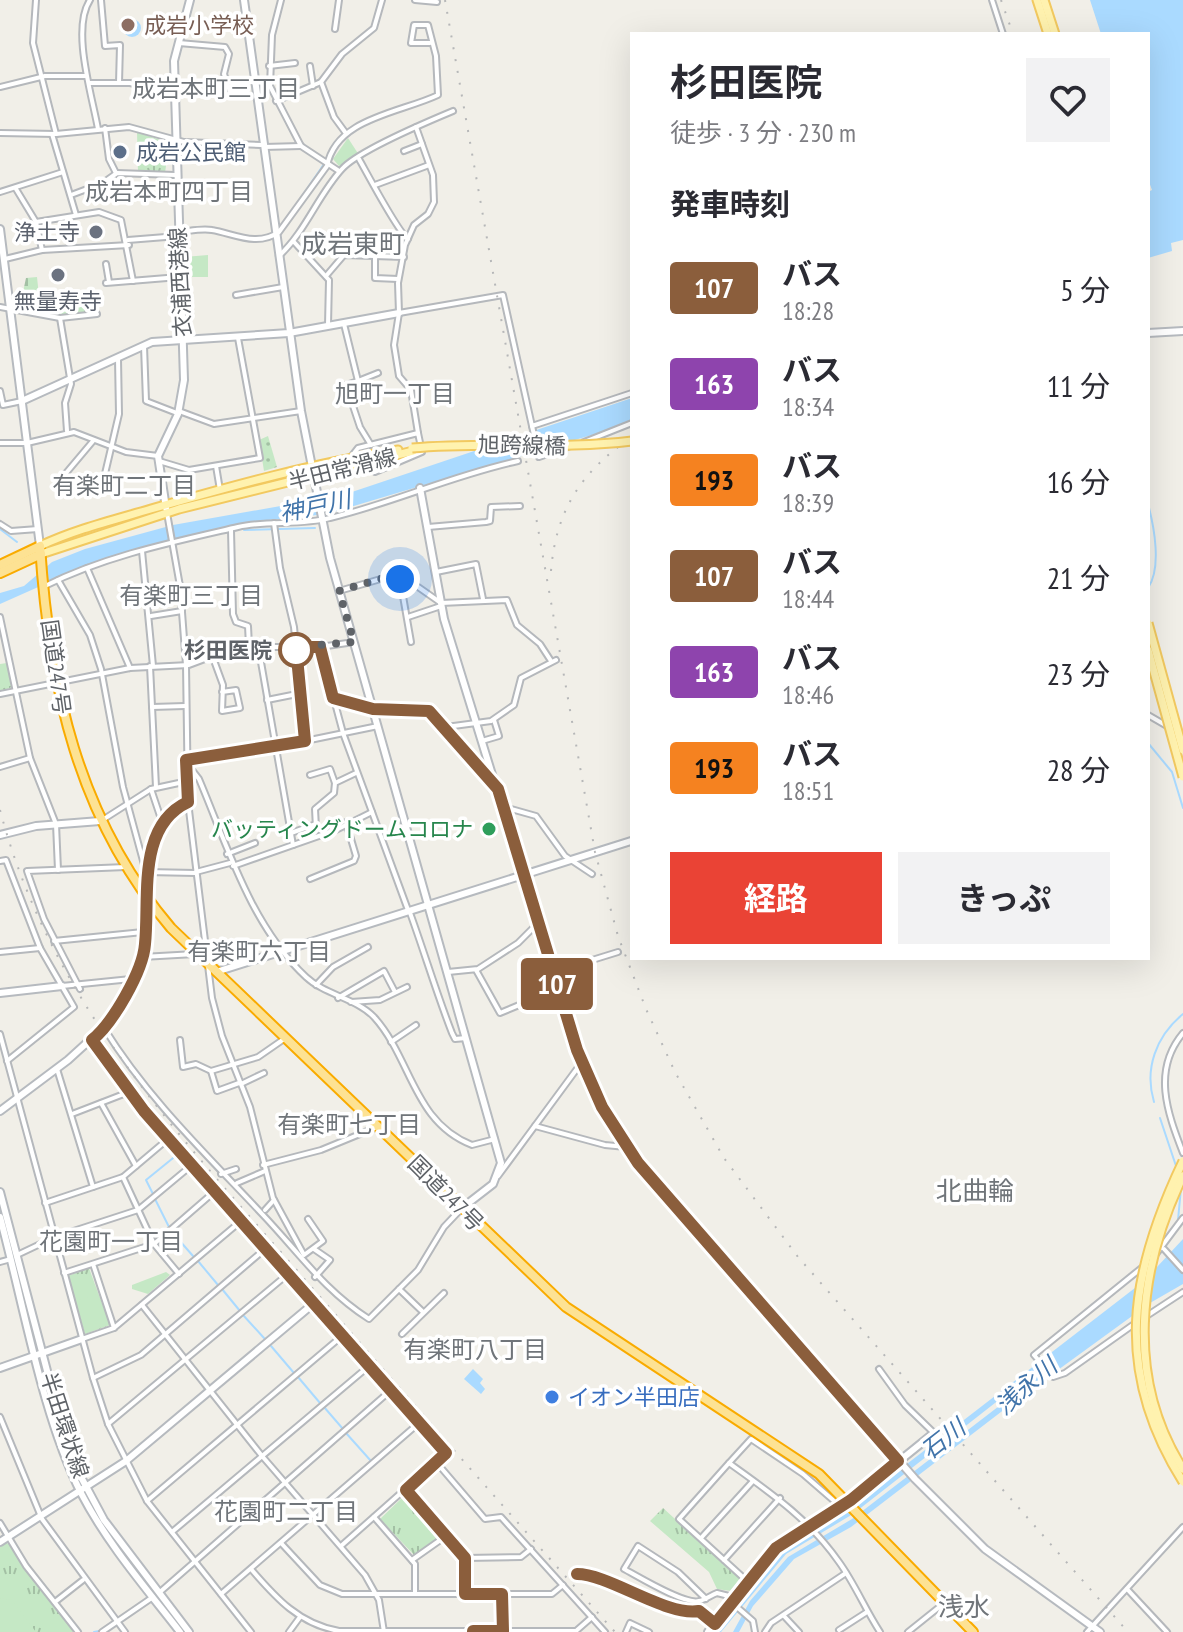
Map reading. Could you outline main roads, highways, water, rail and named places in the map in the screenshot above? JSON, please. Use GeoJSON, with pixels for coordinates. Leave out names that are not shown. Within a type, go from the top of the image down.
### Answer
{"type":"FeatureCollection","features":[{"type":"Feature","properties":{"kind":"highway"},"geometry":{"type":"LineString","coordinates":[[0,565],[41,555]]}},
{"type":"Feature","properties":{"kind":"highway"},"geometry":{"type":"LineString","coordinates":[[0,573],[41,555]]}},
{"type":"Feature","properties":{"kind":"highway","name":"国道247号"},"geometry":{"type":"LineString","coordinates":[[41,555],[56,682],[77,766],[100,821],[145,895],[212,972],[286,1038],[566,1307],[787,1450],[819,1474],[973,1632]]}},
{"type":"Feature","properties":{"kind":"main road"},"geometry":{"type":"LineString","coordinates":[[1037,0],[1047,32]]}},
{"type":"Feature","properties":{"kind":"main road"},"geometry":{"type":"LineString","coordinates":[[1044,0],[1057,32]]}},
{"type":"Feature","properties":{"kind":"main road","name":"旭跨線橋"},"geometry":{"type":"LineString","coordinates":[[412,450],[487,443],[590,446],[630,443]]}},
{"type":"Feature","properties":{"kind":"main road","name":"半田常滑線"},"geometry":{"type":"LineString","coordinates":[[41,555],[92,525],[167,513],[351,457],[412,450]]}},
{"type":"Feature","properties":{"kind":"main road","name":"半田常滑線"},"geometry":{"type":"LineString","coordinates":[[167,513],[220,490],[412,450]]}},
{"type":"Feature","properties":{"kind":"main road"},"geometry":{"type":"LineString","coordinates":[[1150,630],[1183,750]]}},
{"type":"Feature","properties":{"kind":"main road"},"geometry":{"type":"LineString","coordinates":[[1150,657],[1183,777]]}},
{"type":"Feature","properties":{"kind":"main road"},"geometry":{"type":"LineString","coordinates":[[1183,1161],[1149,1241],[1140,1276],[1136,1325],[1145,1397],[1157,1433],[1183,1482]]}},
{"type":"Feature","properties":{"kind":"main road"},"geometry":{"type":"LineString","coordinates":[[1183,1176],[1161,1227],[1143,1303],[1146,1371],[1165,1435],[1183,1469]]}},
{"type":"Feature","properties":{"kind":"water"},"geometry":{"type":"Polygon","coordinates":[[[1090,0],[1183,0],[1183,240],[1171,243],[1172,251],[1150,257],[1150,32],[1100,32],[1090,0]]]}},
{"type":"Feature","properties":{"kind":"water"},"geometry":{"type":"Polygon","coordinates":[[[132,19],[141,28],[132,37],[123,28],[132,19]]]}},
{"type":"Feature","properties":{"kind":"water","name":"神戸川"},"geometry":{"type":"Polygon","coordinates":[[[630,399],[630,420],[605,431],[327,514],[259,521],[168,540],[99,560],[0,604],[0,593],[24,586],[52,562],[85,549],[173,525],[343,495],[630,399]]]}},
{"type":"Feature","properties":{"kind":"water"},"geometry":{"type":"Polygon","coordinates":[[[1183,1239],[1183,1284],[1150,1303],[1014,1402],[851,1527],[794,1559],[753,1606],[739,1632],[733,1632],[750,1601],[788,1557],[852,1519],[1054,1364],[1050,1360],[853,1514],[786,1554],[721,1632],[715,1632],[754,1579],[783,1548],[842,1514],[1144,1281],[1183,1239]]]}},
{"type":"Feature","properties":{"kind":"water"},"geometry":{"type":"Polygon","coordinates":[[[473,1369],[483,1379],[480,1383],[485,1389],[481,1394],[464,1379],[473,1369]]]}},
{"type":"Feature","properties":{"kind":"waterway"},"geometry":{"type":"LineString","coordinates":[[296,205],[324,164],[302,149]]}},
{"type":"Feature","properties":{"kind":"waterway"},"geometry":{"type":"LineString","coordinates":[[1150,514],[1156,558],[1150,584]]}},
{"type":"Feature","properties":{"kind":"waterway","name":"神戸川"},"geometry":{"type":"LineString","coordinates":[[244,530],[315,528]]}},
{"type":"Feature","properties":{"kind":"waterway"},"geometry":{"type":"LineString","coordinates":[[0,529],[17,542]]}},
{"type":"Feature","properties":{"kind":"waterway"},"geometry":{"type":"LineString","coordinates":[[1150,745],[1172,772],[1183,808]]}},
{"type":"Feature","properties":{"kind":"waterway"},"geometry":{"type":"LineString","coordinates":[[1154,1102],[1151,1077],[1155,1054],[1166,1032],[1183,1014]]}},
{"type":"Feature","properties":{"kind":"waterway"},"geometry":{"type":"LineString","coordinates":[[99,1041],[158,1119]]}},
{"type":"Feature","properties":{"kind":"waterway"},"geometry":{"type":"LineString","coordinates":[[1160,1118],[1176,1166]]}},
{"type":"Feature","properties":{"kind":"waterway"},"geometry":{"type":"LineString","coordinates":[[164,1127],[182,1150]]}},
{"type":"Feature","properties":{"kind":"waterway"},"geometry":{"type":"LineString","coordinates":[[153,1194],[146,1180],[178,1154]]}},
{"type":"Feature","properties":{"kind":"waterway"},"geometry":{"type":"LineString","coordinates":[[1178,1220],[1181,1188]]}},
{"type":"Feature","properties":{"kind":"waterway"},"geometry":{"type":"LineString","coordinates":[[155,1199],[169,1227]]}},
{"type":"Feature","properties":{"kind":"waterway"},"geometry":{"type":"LineString","coordinates":[[172,1232],[193,1256]]}},
{"type":"Feature","properties":{"kind":"waterway"},"geometry":{"type":"LineString","coordinates":[[198,1261],[218,1285]]}},
{"type":"Feature","properties":{"kind":"waterway"},"geometry":{"type":"LineString","coordinates":[[222,1289],[240,1311]]}},
{"type":"Feature","properties":{"kind":"waterway"},"geometry":{"type":"LineString","coordinates":[[243,1315],[264,1338]]}},
{"type":"Feature","properties":{"kind":"waterway"},"geometry":{"type":"LineString","coordinates":[[271,1346],[294,1373]]}},
{"type":"Feature","properties":{"kind":"waterway"},"geometry":{"type":"LineString","coordinates":[[298,1377],[320,1403]]}},
{"type":"Feature","properties":{"kind":"waterway"},"geometry":{"type":"LineString","coordinates":[[324,1407],[343,1429]]}},
{"type":"Feature","properties":{"kind":"waterway"},"geometry":{"type":"LineString","coordinates":[[346,1433],[371,1461]]}},
{"type":"Feature","properties":{"kind":"waterway"},"geometry":{"type":"LineString","coordinates":[[94,1632],[99,1631]]}},
{"type":"Feature","properties":{"kind":"railway"},"geometry":{"type":"LineString","coordinates":[[445,0],[595,852],[618,936],[646,1009],[675,1072],[724,1158],[798,1257],[1128,1632]]}},
{"type":"Feature","properties":{"kind":"railway"},"geometry":{"type":"LineString","coordinates":[[1001,0],[1012,32]]}},
{"type":"Feature","properties":{"kind":"railway"},"geometry":{"type":"LineString","coordinates":[[551,571],[559,529],[575,494],[599,464],[630,438]]}},
{"type":"Feature","properties":{"kind":"railway"},"geometry":{"type":"LineString","coordinates":[[0,810],[23,881],[53,947],[89,1010],[129,1069],[219,1181],[615,1632]]}},
{"type":"Feature","properties":{"kind":"place","name":"成岩小学校"},"geometry":{"type":"Point","coordinates":[128,25]}},
{"type":"Feature","properties":{"kind":"place","name":"成岩公民館"},"geometry":{"type":"Point","coordinates":[120,152]}},
{"type":"Feature","properties":{"kind":"place","name":"浄土寺"},"geometry":{"type":"Point","coordinates":[96,232]}},
{"type":"Feature","properties":{"kind":"place","name":"無量寿寺"},"geometry":{"type":"Point","coordinates":[58,275]}},
{"type":"Feature","properties":{"kind":"place","name":"杉田医院"},"geometry":{"type":"Point","coordinates":[296,650]}},
{"type":"Feature","properties":{"kind":"place","name":"バッティングドームコロナ"},"geometry":{"type":"Point","coordinates":[489,829]}},
{"type":"Feature","properties":{"kind":"place","name":"イオン半田店"},"geometry":{"type":"Point","coordinates":[552,1397]}},
{"type":"Feature","properties":{"kind":"district","name":"成岩本町三丁目"},"geometry":{"type":"Point","coordinates":[216,88]}},
{"type":"Feature","properties":{"kind":"district","name":"成岩本町四丁目"},"geometry":{"type":"Point","coordinates":[169,191]}},
{"type":"Feature","properties":{"kind":"district","name":"成岩東町"},"geometry":{"type":"Point","coordinates":[353,243]}},
{"type":"Feature","properties":{"kind":"district","name":"旭町一丁目"},"geometry":{"type":"Point","coordinates":[395,393]}},
{"type":"Feature","properties":{"kind":"district","name":"有楽町二丁目"},"geometry":{"type":"Point","coordinates":[124,485]}},
{"type":"Feature","properties":{"kind":"district","name":"有楽町三丁目"},"geometry":{"type":"Point","coordinates":[191,595]}},
{"type":"Feature","properties":{"kind":"district","name":"有楽町六丁目"},"geometry":{"type":"Point","coordinates":[259,951]}},
{"type":"Feature","properties":{"kind":"district","name":"有楽町七丁目"},"geometry":{"type":"Point","coordinates":[349,1124]}},
{"type":"Feature","properties":{"kind":"district","name":"北曲輪"},"geometry":{"type":"Point","coordinates":[975,1190]}},
{"type":"Feature","properties":{"kind":"district","name":"花園町一丁目"},"geometry":{"type":"Point","coordinates":[111,1241]}},
{"type":"Feature","properties":{"kind":"district","name":"有楽町八丁目"},"geometry":{"type":"Point","coordinates":[475,1349]}},
{"type":"Feature","properties":{"kind":"district","name":"花園町二丁目"},"geometry":{"type":"Point","coordinates":[286,1511]}},
{"type":"Feature","properties":{"kind":"district","name":"浅水"},"geometry":{"type":"Point","coordinates":[964,1606]}},
{"type":"Feature","properties":{"kind":"water label","name":"浅永川"},"geometry":{"type":"Point","coordinates":[1026,1386]}},
{"type":"Feature","properties":{"kind":"water label","name":"石川"},"geometry":{"type":"Point","coordinates":[943,1439]}}]}
